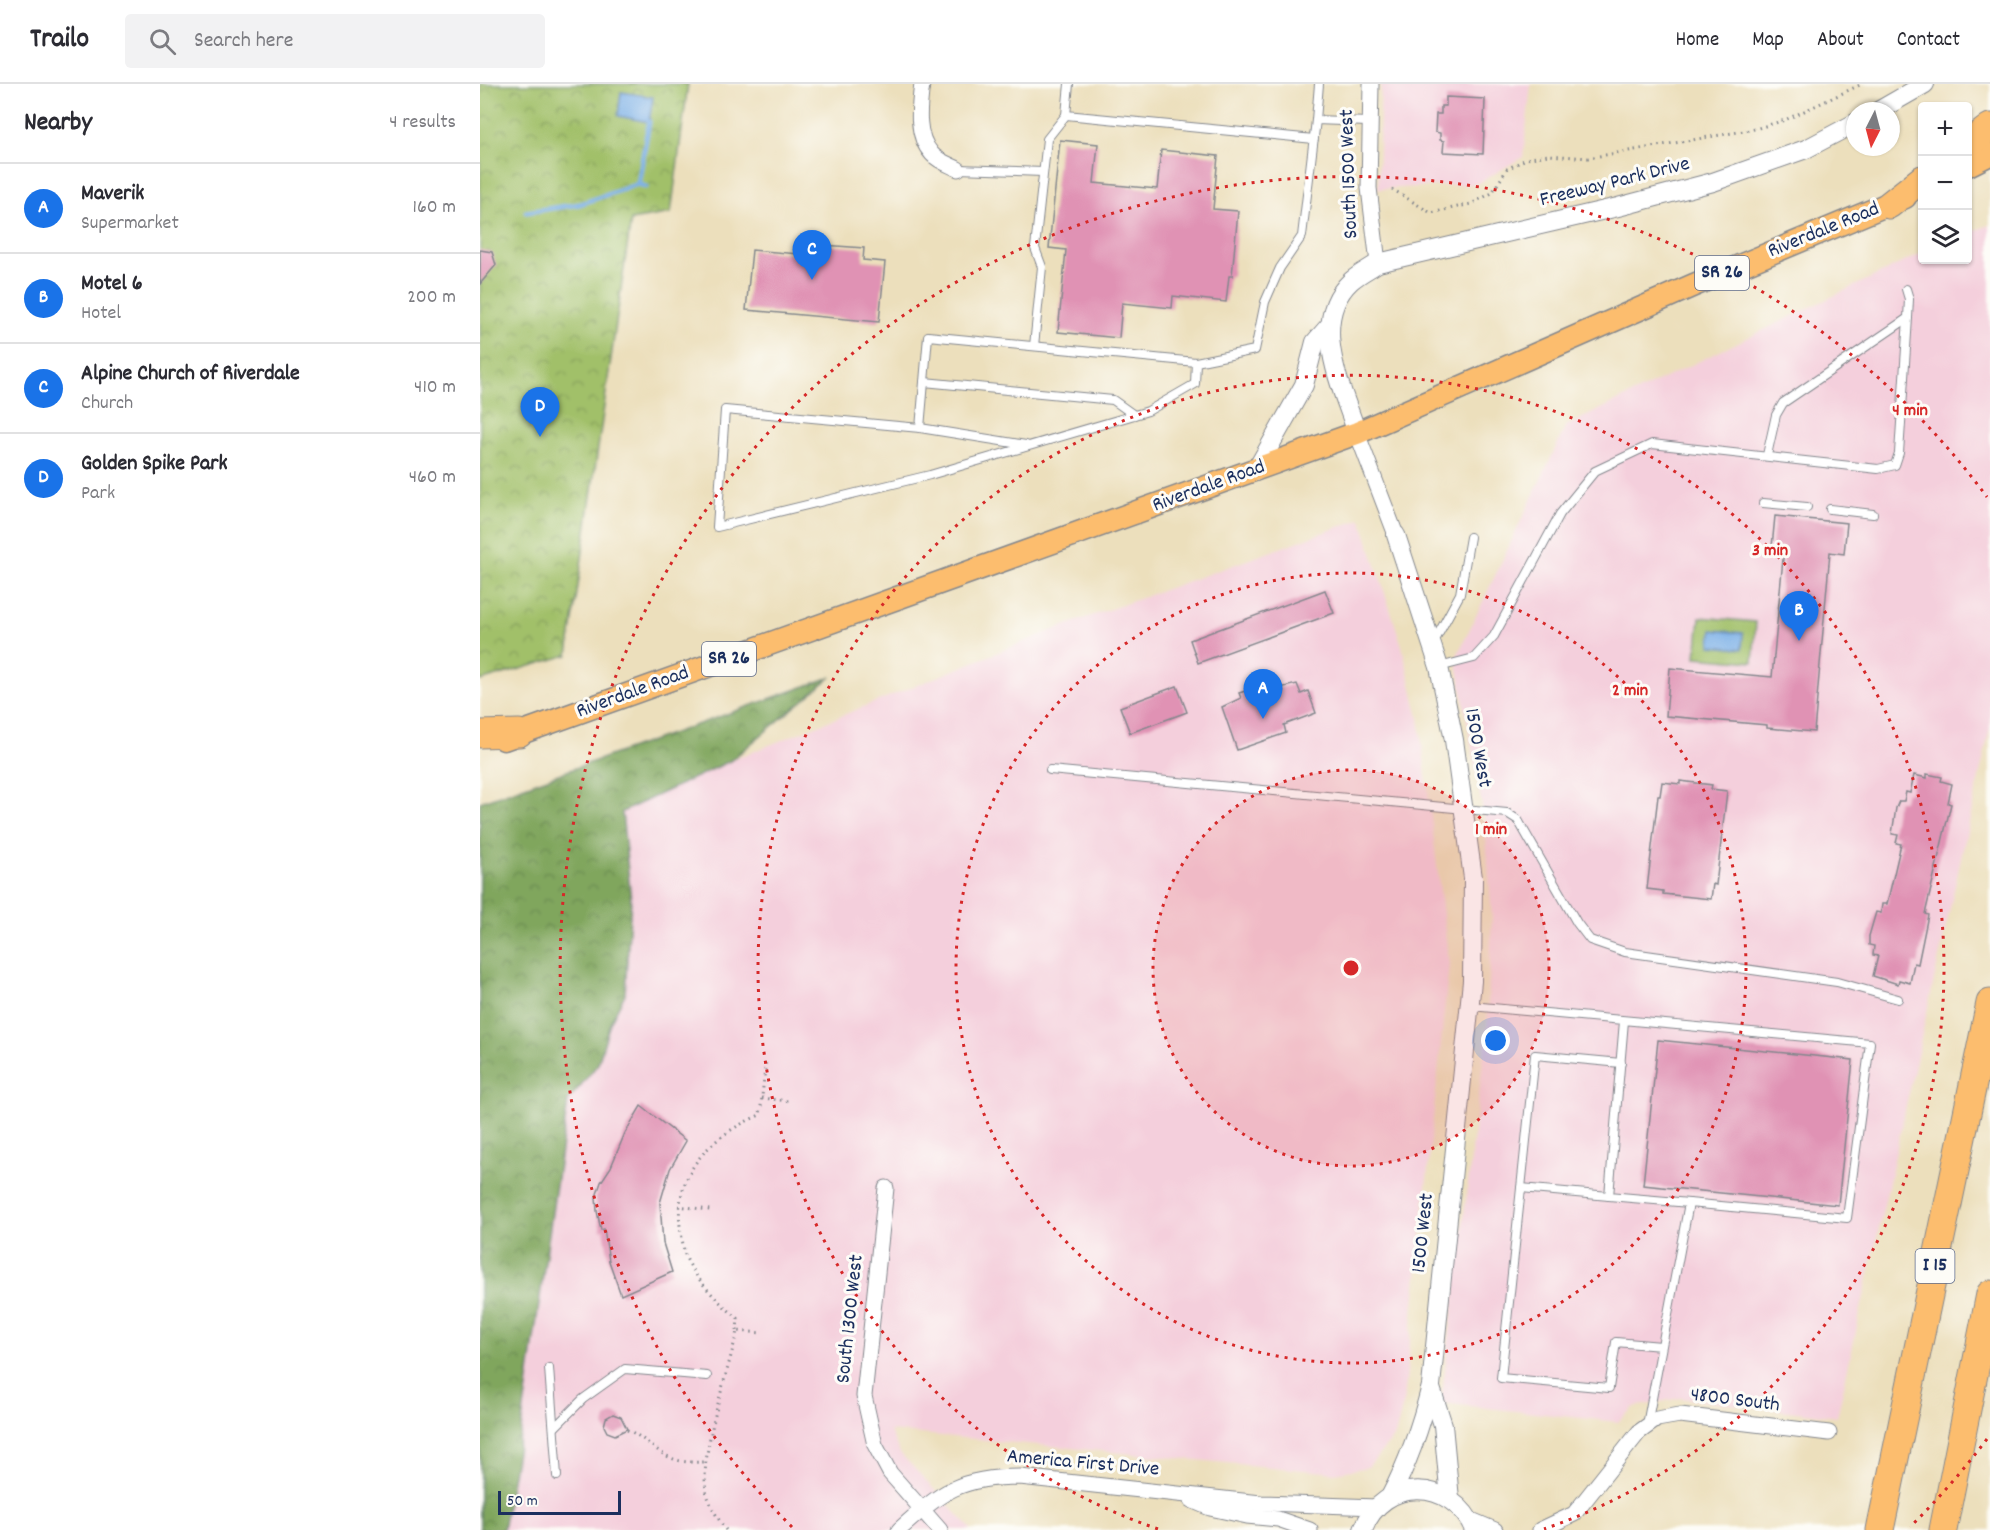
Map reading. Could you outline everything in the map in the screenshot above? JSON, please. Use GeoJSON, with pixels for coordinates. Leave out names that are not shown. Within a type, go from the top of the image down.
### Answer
{"type":"FeatureCollection","features":[{"type":"Feature","properties":{"kind":"highway"},"geometry":{"type":"LineString","coordinates":[[1972,141],[1990,127]]}},
{"type":"Feature","properties":{"kind":"highway"},"geometry":{"type":"LineString","coordinates":[[1889,204],[1918,183]]}},
{"type":"Feature","properties":{"kind":"highway"},"geometry":{"type":"LineString","coordinates":[[480,734],[519,733]]}},
{"type":"Feature","properties":{"kind":"highway","name":"I 15"},"geometry":{"type":"LineString","coordinates":[[1880,1530],[1990,1003]]}},
{"type":"Feature","properties":{"kind":"highway"},"geometry":{"type":"LineString","coordinates":[[1943,1530],[1990,1294]]}},
{"type":"Feature","properties":{"kind":"main road"},"geometry":{"type":"LineString","coordinates":[[1972,163],[1990,154]]}},
{"type":"Feature","properties":{"kind":"main road","name":"Riverdale Road"},"geometry":{"type":"LineString","coordinates":[[480,747],[1255,472],[1357,433],[1694,285],[1918,190]]}},
{"type":"Feature","properties":{"kind":"street"},"geometry":{"type":"LineString","coordinates":[[922,84],[918,115],[922,135],[933,155],[958,169]]}},
{"type":"Feature","properties":{"kind":"street","name":"South 1500 West"},"geometry":{"type":"LineString","coordinates":[[1371,84],[1368,122],[1369,188],[1378,263]]}},
{"type":"Feature","properties":{"kind":"street"},"geometry":{"type":"LineString","coordinates":[[1894,102],[1925,84]]}},
{"type":"Feature","properties":{"kind":"street","name":"Freeway Park Drive"},"geometry":{"type":"LineString","coordinates":[[1378,263],[1618,207],[1713,182],[1806,149],[1846,128]]}},
{"type":"Feature","properties":{"kind":"street"},"geometry":{"type":"LineString","coordinates":[[1255,472],[1304,385],[1315,342],[1328,327],[1333,310],[1350,282],[1378,263]]}},
{"type":"Feature","properties":{"kind":"street","name":"1500 West"},"geometry":{"type":"LineString","coordinates":[[1328,327],[1334,358],[1357,433],[1433,643],[1464,810],[1473,878],[1469,1006],[1431,1386],[1419,1433],[1407,1463],[1363,1530]]}},
{"type":"Feature","properties":{"kind":"street","name":"South 1300 West"},"geometry":{"type":"LineString","coordinates":[[886,1188],[864,1396],[875,1445],[890,1473],[940,1530]]}},
{"type":"Feature","properties":{"kind":"street","name":"1500 West"},"geometry":{"type":"LineString","coordinates":[[1431,1386],[1443,1425],[1450,1499]]}},
{"type":"Feature","properties":{"kind":"street","name":"4800 South"},"geometry":{"type":"LineString","coordinates":[[1540,1530],[1574,1514],[1639,1432],[1657,1419],[1680,1415],[1830,1433]]}},
{"type":"Feature","properties":{"kind":"street","name":"America First Drive"},"geometry":{"type":"LineString","coordinates":[[899,1530],[944,1491],[989,1477],[1020,1477],[1260,1503],[1383,1502]]}},
{"type":"Feature","properties":{"kind":"street"},"geometry":{"type":"LineString","coordinates":[[1383,1502],[1420,1490],[1450,1499],[1471,1524],[1495,1530]]}},
{"type":"Feature","properties":{"kind":"street","name":"America First Drive"},"geometry":{"type":"LineString","coordinates":[[1177,1493],[1210,1508],[1247,1516],[1278,1519],[1310,1530]]}},
{"type":"Feature","properties":{"kind":"lane"},"geometry":{"type":"LineString","coordinates":[[1034,346],[1042,267],[1035,248],[1047,139],[1066,115],[1069,84]]}},
{"type":"Feature","properties":{"kind":"lane"},"geometry":{"type":"LineString","coordinates":[[920,428],[928,336],[1196,362],[1255,350],[1264,302],[1280,268],[1302,236],[1319,84]]}},
{"type":"Feature","properties":{"kind":"lane"},"geometry":{"type":"LineString","coordinates":[[1066,115],[1314,139]]}},
{"type":"Feature","properties":{"kind":"lane"},"geometry":{"type":"LineString","coordinates":[[1316,120],[1368,122]]}},
{"type":"Feature","properties":{"kind":"lane"},"geometry":{"type":"LineString","coordinates":[[958,169],[1043,172]]}},
{"type":"Feature","properties":{"kind":"lane"},"geometry":{"type":"LineString","coordinates":[[1439,667],[1474,658],[1494,636],[1560,514],[1595,471],[1652,444],[1878,469],[1895,465],[1899,453],[1908,318],[1909,299],[1906,289]]}},
{"type":"Feature","properties":{"kind":"lane"},"geometry":{"type":"LineString","coordinates":[[1767,455],[1776,415],[1783,403],[1908,318]]}},
{"type":"Feature","properties":{"kind":"lane"},"geometry":{"type":"LineString","coordinates":[[1030,446],[920,428],[725,410],[717,527],[930,475],[1134,416],[1148,411],[1195,384],[1196,362]]}},
{"type":"Feature","properties":{"kind":"lane"},"geometry":{"type":"LineString","coordinates":[[924,382],[1113,400],[1134,416]]}},
{"type":"Feature","properties":{"kind":"lane"},"geometry":{"type":"LineString","coordinates":[[1763,503],[1807,507]]}},
{"type":"Feature","properties":{"kind":"lane"},"geometry":{"type":"LineString","coordinates":[[1830,509],[1873,514]]}},
{"type":"Feature","properties":{"kind":"lane"},"geometry":{"type":"LineString","coordinates":[[1433,643],[1460,594],[1470,537]]}},
{"type":"Feature","properties":{"kind":"lane"},"geometry":{"type":"LineString","coordinates":[[1050,770],[1464,810],[1495,810],[1518,820],[1577,923],[1590,940],[1625,952],[1837,982],[1898,999]]}},
{"type":"Feature","properties":{"kind":"lane"},"geometry":{"type":"LineString","coordinates":[[1469,1006],[1870,1043],[1847,1218],[1521,1188]]}},
{"type":"Feature","properties":{"kind":"lane"},"geometry":{"type":"LineString","coordinates":[[1608,1196],[1624,1021]]}},
{"type":"Feature","properties":{"kind":"lane"},"geometry":{"type":"LineString","coordinates":[[1621,1063],[1535,1055],[1501,1378],[1609,1388],[1616,1342],[1660,1346]]}},
{"type":"Feature","properties":{"kind":"lane"},"geometry":{"type":"LineString","coordinates":[[1646,1427],[1689,1203]]}},
{"type":"Feature","properties":{"kind":"lane"},"geometry":{"type":"LineString","coordinates":[[549,1368],[557,1476]]}},
{"type":"Feature","properties":{"kind":"lane"},"geometry":{"type":"LineString","coordinates":[[554,1428],[583,1399],[626,1369],[707,1376]]}},
{"type":"Feature","properties":{"kind":"path"},"geometry":{"type":"LineString","coordinates":[[1392,189],[1431,213],[1472,204],[1492,193],[1507,169],[1526,159],[1548,155],[1587,158],[1755,129],[1785,120],[1862,84]]}},
{"type":"Feature","properties":{"kind":"path"},"geometry":{"type":"LineString","coordinates":[[726,1530],[706,1492],[707,1448],[730,1365],[738,1317],[719,1302],[686,1258],[678,1206],[693,1167],[707,1146],[735,1125],[760,1115],[766,1059]]}},
{"type":"Feature","properties":{"kind":"path"},"geometry":{"type":"LineString","coordinates":[[762,1098],[788,1101]]}},
{"type":"Feature","properties":{"kind":"path"},"geometry":{"type":"LineString","coordinates":[[678,1206],[710,1210]]}},
{"type":"Feature","properties":{"kind":"path"},"geometry":{"type":"LineString","coordinates":[[737,1331],[763,1333]]}},
{"type":"Feature","properties":{"kind":"path"},"geometry":{"type":"LineString","coordinates":[[627,1430],[645,1439],[669,1457],[687,1462],[707,1462]]}},
{"type":"Feature","properties":{"kind":"shaded area"},"geometry":{"type":"Polygon","coordinates":[[[1381,84],[1531,84],[1523,157],[1477,184],[1378,189],[1381,84]]]}},
{"type":"Feature","properties":{"kind":"shaded area"},"geometry":{"type":"Polygon","coordinates":[[[1990,225],[1990,728],[1837,1417],[1680,1398],[1634,1407],[1618,1422],[1441,1403],[1487,1029],[1492,917],[1485,823],[1456,658],[1566,426],[1918,255],[1918,264],[1972,264],[1972,232],[1990,225]]]}},
{"type":"Feature","properties":{"kind":"shaded area"},"geometry":{"type":"Polygon","coordinates":[[[1361,519],[1402,646],[1419,718],[1449,964],[1404,1401],[1395,1436],[1368,1467],[1335,1473],[890,1431],[900,1453],[972,1530],[503,1530],[521,1430],[568,1101],[598,1064],[610,1023],[625,993],[631,900],[622,812],[730,761],[1058,628],[1361,519]]]}},
{"type":"Feature","properties":{"kind":"green space"},"geometry":{"type":"Polygon","coordinates":[[[480,84],[688,84],[671,213],[631,220],[568,655],[480,681],[480,84]]]}},
{"type":"Feature","properties":{"kind":"green space"},"geometry":{"type":"Polygon","coordinates":[[[1700,617],[1756,622],[1753,662],[1696,657],[1700,617]]]}},
{"type":"Feature","properties":{"kind":"green space"},"geometry":{"type":"Polygon","coordinates":[[[831,677],[730,761],[622,812],[631,900],[625,994],[610,1023],[598,1064],[568,1101],[521,1430],[503,1530],[480,1530],[480,802],[831,677]]]}},
{"type":"Feature","properties":{"kind":"water"},"geometry":{"type":"Polygon","coordinates":[[[621,92],[653,97],[649,122],[618,116],[621,92]]]}},
{"type":"Feature","properties":{"kind":"water"},"geometry":{"type":"Polygon","coordinates":[[[1712,630],[1743,633],[1742,649],[1711,646],[1712,630]]]}},
{"type":"Feature","properties":{"kind":"building"},"geometry":{"type":"Polygon","coordinates":[[[1446,97],[1485,99],[1483,154],[1443,152],[1444,141],[1440,140],[1440,133],[1435,132],[1436,114],[1441,114],[1441,106],[1446,106],[1446,97]]]}},
{"type":"Feature","properties":{"kind":"building"},"geometry":{"type":"Polygon","coordinates":[[[1060,140],[1098,144],[1094,183],[1157,189],[1161,150],[1218,156],[1213,209],[1238,211],[1232,276],[1229,276],[1226,302],[1173,296],[1172,308],[1122,303],[1119,338],[1058,332],[1066,250],[1049,248],[1060,140]]]}},
{"type":"Feature","properties":{"kind":"building"},"geometry":{"type":"Polygon","coordinates":[[[823,245],[864,248],[863,260],[885,262],[879,322],[746,310],[752,250],[822,256],[823,245]]]}},
{"type":"Feature","properties":{"kind":"building"},"geometry":{"type":"Polygon","coordinates":[[[480,250],[492,252],[496,265],[480,284],[480,250]]]}},
{"type":"Feature","properties":{"kind":"building"},"geometry":{"type":"Polygon","coordinates":[[[1775,516],[1847,523],[1844,554],[1830,552],[1814,732],[1767,728],[1767,725],[1666,716],[1670,668],[1772,677],[1784,548],[1772,547],[1775,516]]]}},
{"type":"Feature","properties":{"kind":"building"},"geometry":{"type":"Polygon","coordinates":[[[1325,590],[1334,613],[1198,663],[1190,640],[1325,590]]]}},
{"type":"Feature","properties":{"kind":"building"},"geometry":{"type":"Polygon","coordinates":[[[1297,684],[1301,694],[1308,691],[1316,713],[1284,725],[1286,733],[1237,750],[1222,707],[1241,698],[1239,693],[1255,688],[1257,693],[1297,684]]]}},
{"type":"Feature","properties":{"kind":"building"},"geometry":{"type":"Polygon","coordinates":[[[1177,686],[1187,712],[1130,733],[1120,707],[1177,686]]]}},
{"type":"Feature","properties":{"kind":"building"},"geometry":{"type":"Polygon","coordinates":[[[1927,774],[1942,777],[1941,781],[1952,784],[1948,803],[1951,804],[1925,914],[1928,915],[1918,964],[1914,963],[1910,983],[1899,980],[1898,984],[1873,976],[1878,956],[1873,955],[1874,946],[1869,945],[1869,936],[1876,912],[1881,913],[1882,904],[1887,904],[1901,844],[1896,843],[1898,835],[1892,834],[1896,808],[1899,801],[1904,801],[1906,792],[1910,793],[1914,775],[1927,778],[1927,774]]]}},
{"type":"Feature","properties":{"kind":"building"},"geometry":{"type":"Polygon","coordinates":[[[1680,781],[1712,785],[1711,789],[1727,791],[1716,885],[1713,884],[1711,899],[1663,894],[1663,891],[1647,889],[1658,796],[1660,796],[1662,782],[1680,784],[1680,781]]]}},
{"type":"Feature","properties":{"kind":"building"},"geometry":{"type":"Polygon","coordinates":[[[1658,1040],[1853,1060],[1838,1205],[1643,1185],[1658,1040]]]}},
{"type":"Feature","properties":{"kind":"building"},"geometry":{"type":"Polygon","coordinates":[[[641,1106],[686,1141],[670,1169],[660,1203],[663,1243],[672,1272],[621,1295],[609,1261],[604,1229],[601,1230],[596,1197],[625,1133],[641,1106]]]}},
{"type":"Feature","properties":{"kind":"building"},"geometry":{"type":"Polygon","coordinates":[[[613,1414],[621,1417],[627,1429],[615,1435],[607,1432],[604,1426],[606,1418],[613,1414]]]}},
{"type":"Feature","properties":{"kind":"waterway"},"geometry":{"type":"LineString","coordinates":[[638,184],[649,122]]}},
{"type":"Feature","properties":{"kind":"waterway"},"geometry":{"type":"LineString","coordinates":[[526,212],[580,204],[638,184],[646,187]]}},
{"type":"Feature","properties":{"kind":"place","name":"Alpine Church of Riverdale"},"geometry":{"type":"Point","coordinates":[812,280]}},
{"type":"Feature","properties":{"kind":"place","name":"Golden Spike Park"},"geometry":{"type":"Point","coordinates":[540,437]}},
{"type":"Feature","properties":{"kind":"place","name":"Motel 6"},"geometry":{"type":"Point","coordinates":[1799,641]}},
{"type":"Feature","properties":{"kind":"place","name":"Maverik"},"geometry":{"type":"Point","coordinates":[1263,719]}}]}
